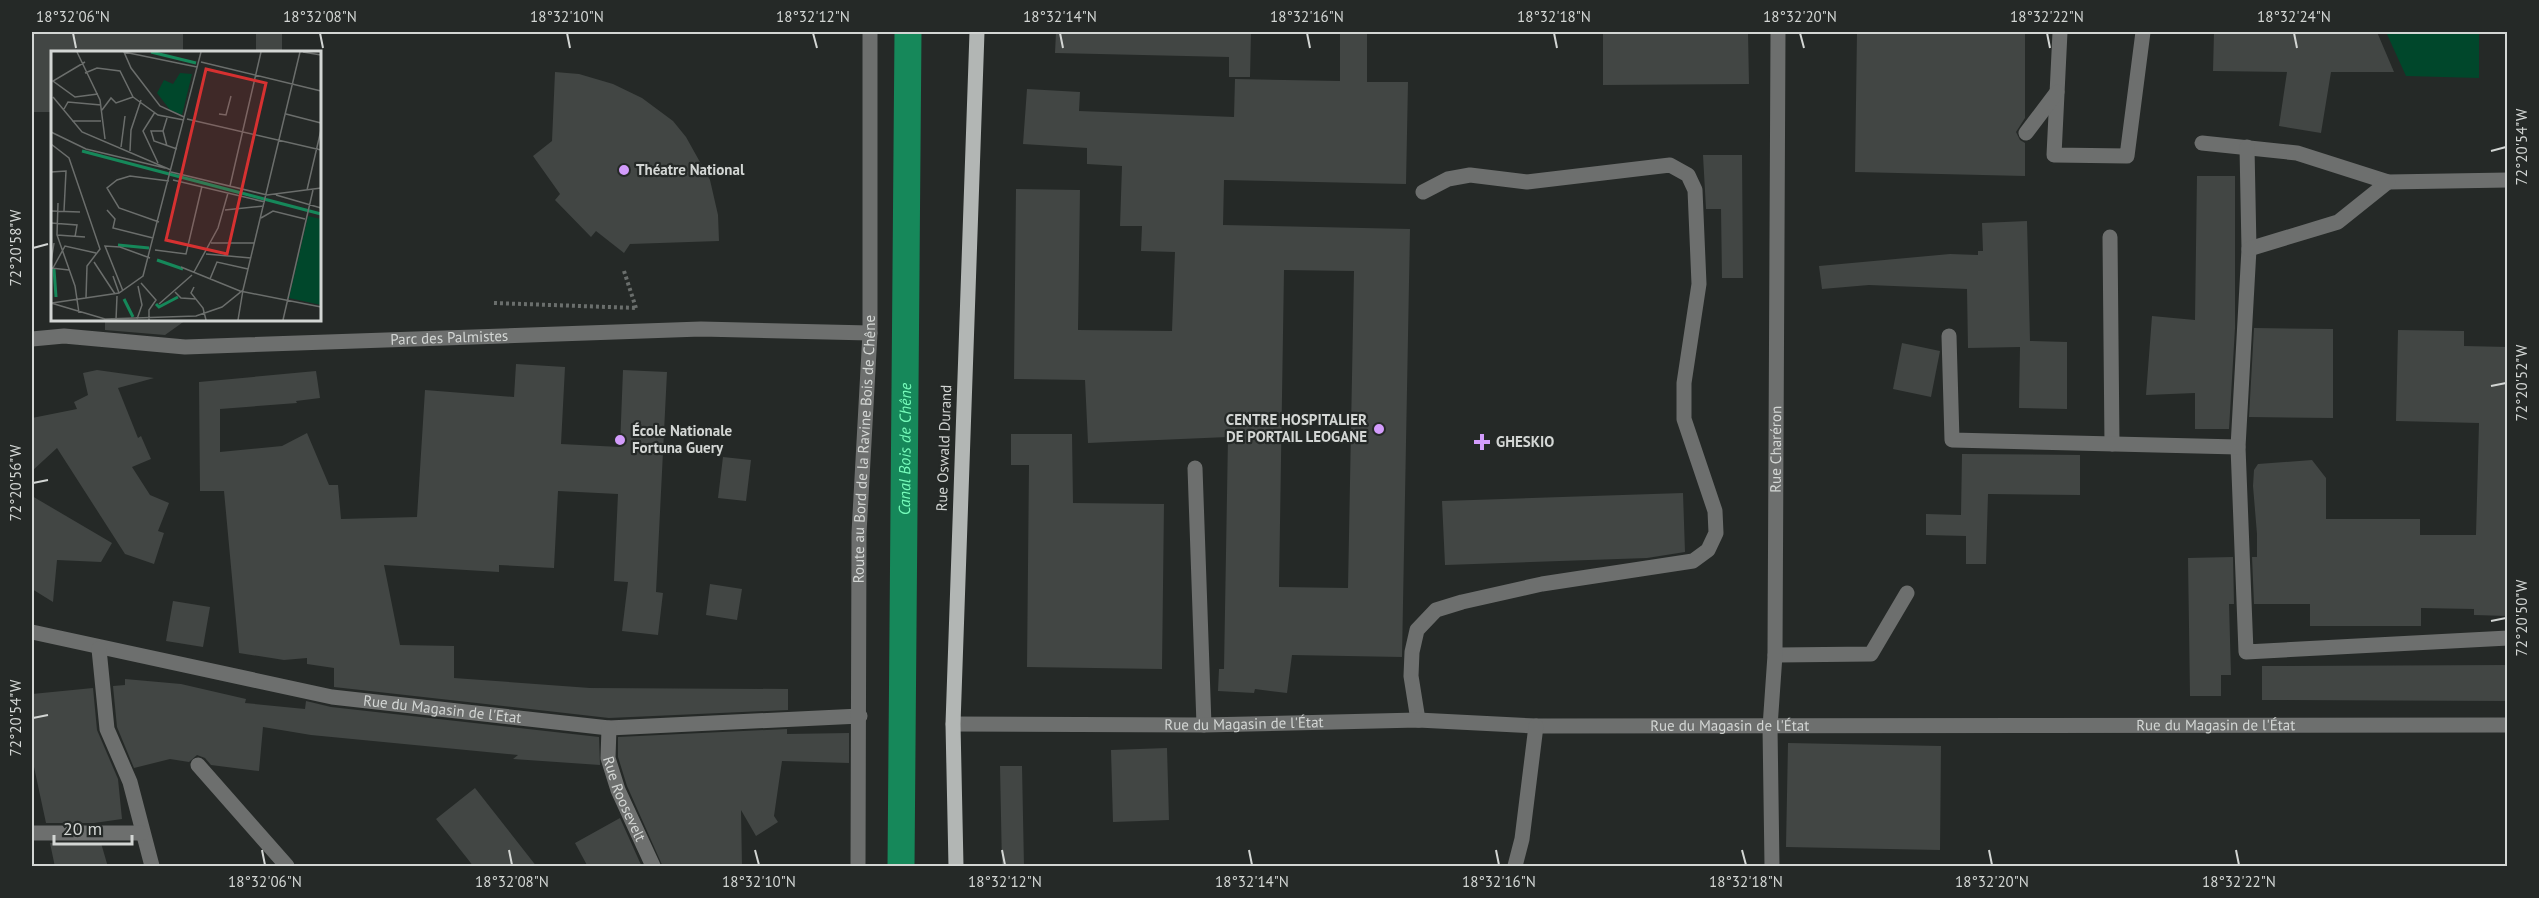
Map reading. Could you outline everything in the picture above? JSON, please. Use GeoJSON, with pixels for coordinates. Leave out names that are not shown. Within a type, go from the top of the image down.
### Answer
{"type":"FeatureCollection","features":[{"type":"Feature","properties":{"kind":"main road","name":"Rue Oswald Durand"},"geometry":{"type":"LineString","coordinates":[[956,867],[953,724],[977,32]]}},
{"type":"Feature","properties":{"kind":"street","name":"Route au Bord de la Ravine Bois de Chêne"},"geometry":{"type":"LineString","coordinates":[[858,867],[859,533],[870,333],[870,32]]}},
{"type":"Feature","properties":{"kind":"street","name":"Rue Charéron"},"geometry":{"type":"LineString","coordinates":[[1772,867],[1770,727],[1775,655],[1778,32]]}},
{"type":"Feature","properties":{"kind":"street"},"geometry":{"type":"LineString","coordinates":[[2060,32],[2054,155],[2127,156],[2143,32]]}},
{"type":"Feature","properties":{"kind":"street"},"geometry":{"type":"LineString","coordinates":[[2026,133],[2057,92]]}},
{"type":"Feature","properties":{"kind":"street"},"geometry":{"type":"LineString","coordinates":[[2202,144],[2297,153],[2388,182],[2508,180]]}},
{"type":"Feature","properties":{"kind":"street"},"geometry":{"type":"LineString","coordinates":[[2247,147],[2249,249],[2238,447],[2246,652],[2508,638]]}},
{"type":"Feature","properties":{"kind":"street"},"geometry":{"type":"LineString","coordinates":[[1418,720],[1411,676],[1412,652],[1417,630],[1436,610],[1542,584],[1693,561],[1708,550],[1716,533],[1715,511],[1684,418],[1684,383],[1699,284],[1695,190],[1688,174],[1670,165],[1527,182],[1470,175],[1448,178],[1423,192]]}},
{"type":"Feature","properties":{"kind":"street"},"geometry":{"type":"LineString","coordinates":[[2249,249],[2338,222],[2388,182]]}},
{"type":"Feature","properties":{"kind":"street"},"geometry":{"type":"LineString","coordinates":[[2110,237],[2112,444]]}},
{"type":"Feature","properties":{"kind":"street","name":"Parc des Palmistes"},"geometry":{"type":"LineString","coordinates":[[32,339],[64,336],[185,347],[700,329],[870,333]]}},
{"type":"Feature","properties":{"kind":"street"},"geometry":{"type":"LineString","coordinates":[[1949,336],[1952,440],[2238,447]]}},
{"type":"Feature","properties":{"kind":"street"},"geometry":{"type":"LineString","coordinates":[[1195,468],[1204,725]]}},
{"type":"Feature","properties":{"kind":"street"},"geometry":{"type":"LineString","coordinates":[[1775,655],[1870,654],[1907,593]]}},
{"type":"Feature","properties":{"kind":"street","name":"Rue du Magasin de l'Etat"},"geometry":{"type":"LineString","coordinates":[[32,632],[99,649],[332,697],[609,728],[860,716]]}},
{"type":"Feature","properties":{"kind":"street"},"geometry":{"type":"LineString","coordinates":[[99,649],[107,729],[130,782],[141,833],[152,867]]}},
{"type":"Feature","properties":{"kind":"street","name":"Rue du Magasin de l'État"},"geometry":{"type":"LineString","coordinates":[[953,724],[1204,725],[1418,720],[1536,726],[1770,727],[2508,724]]}},
{"type":"Feature","properties":{"kind":"street"},"geometry":{"type":"LineString","coordinates":[[1515,867],[1522,839],[1536,726]]}},
{"type":"Feature","properties":{"kind":"street","name":"Rue Roosevelt"},"geometry":{"type":"LineString","coordinates":[[609,728],[608,758],[618,790],[652,867]]}},
{"type":"Feature","properties":{"kind":"street"},"geometry":{"type":"LineString","coordinates":[[198,765],[287,867]]}},
{"type":"Feature","properties":{"kind":"street"},"geometry":{"type":"LineString","coordinates":[[32,833],[141,833]]}},
{"type":"Feature","properties":{"kind":"path"},"geometry":{"type":"LineString","coordinates":[[624,271],[636,308]]}},
{"type":"Feature","properties":{"kind":"path"},"geometry":{"type":"LineString","coordinates":[[494,303],[648,309]]}},
{"type":"Feature","properties":{"kind":"green space"},"geometry":{"type":"Polygon","coordinates":[[[2386,32],[2479,32],[2479,78],[2406,76],[2386,32]]]}},
{"type":"Feature","properties":{"kind":"building"},"geometry":{"type":"Polygon","coordinates":[[[32,32],[183,32],[183,51],[51,51],[51,112],[32,112],[32,32]]]}},
{"type":"Feature","properties":{"kind":"building"},"geometry":{"type":"Polygon","coordinates":[[[256,32],[282,32],[282,51],[256,51],[256,32]]]}},
{"type":"Feature","properties":{"kind":"building"},"geometry":{"type":"Polygon","coordinates":[[[1056,32],[1251,32],[1250,77],[1229,77],[1229,57],[1055,53],[1056,32]]]}},
{"type":"Feature","properties":{"kind":"building"},"geometry":{"type":"Polygon","coordinates":[[[1340,32],[1367,32],[1367,82],[1408,82],[1406,184],[1224,180],[1223,225],[1410,229],[1402,657],[1292,655],[1287,693],[1255,689],[1254,693],[1218,691],[1219,669],[1224,669],[1228,437],[1088,443],[1085,380],[1014,379],[1016,189],[1080,190],[1078,330],[1172,331],[1175,252],[1141,251],[1142,226],[1120,226],[1122,166],[1087,164],[1087,148],[1023,144],[1027,89],[1080,92],[1079,111],[1234,117],[1235,79],[1340,81],[1340,32]],[[1284,270],[1279,587],[1348,588],[1354,271],[1284,270]]]}},
{"type":"Feature","properties":{"kind":"building"},"geometry":{"type":"Polygon","coordinates":[[[1603,32],[1748,32],[1749,84],[1603,85],[1603,32]]]}},
{"type":"Feature","properties":{"kind":"building"},"geometry":{"type":"Polygon","coordinates":[[[1857,32],[2025,32],[2025,118],[2016,132],[2020,140],[2025,143],[2025,176],[1855,172],[1857,32]]]}},
{"type":"Feature","properties":{"kind":"building"},"geometry":{"type":"Polygon","coordinates":[[[2214,32],[2377,32],[2394,72],[2331,72],[2321,133],[2279,126],[2287,72],[2213,71],[2214,32]]]}},
{"type":"Feature","properties":{"kind":"building","name":"Théatre National"},"geometry":{"type":"Polygon","coordinates":[[[555,72],[579,74],[613,84],[642,98],[673,121],[686,137],[710,180],[718,215],[719,241],[630,244],[624,253],[596,231],[591,237],[555,200],[560,194],[533,156],[552,141],[555,72]]]}},
{"type":"Feature","properties":{"kind":"building"},"geometry":{"type":"Polygon","coordinates":[[[1703,155],[1742,155],[1743,278],[1722,278],[1721,209],[1706,209],[1703,155]]]}},
{"type":"Feature","properties":{"kind":"building"},"geometry":{"type":"Polygon","coordinates":[[[2197,176],[2235,176],[2235,328],[2229,429],[2195,429],[2195,393],[2146,395],[2152,316],[2195,320],[2197,176]]]}},
{"type":"Feature","properties":{"kind":"building"},"geometry":{"type":"Polygon","coordinates":[[[2027,221],[2030,341],[2067,342],[2067,409],[2019,408],[2020,347],[1968,348],[1967,289],[1869,285],[1822,289],[1819,266],[1950,254],[1978,255],[1978,251],[1983,251],[1982,223],[2027,221]]]}},
{"type":"Feature","properties":{"kind":"building"},"geometry":{"type":"Polygon","coordinates":[[[105,321],[185,321],[165,335],[105,330],[105,321]]]}},
{"type":"Feature","properties":{"kind":"building"},"geometry":{"type":"Polygon","coordinates":[[[2254,328],[2333,329],[2333,418],[2249,417],[2254,328]]]}},
{"type":"Feature","properties":{"kind":"building"},"geometry":{"type":"Polygon","coordinates":[[[2398,330],[2464,331],[2464,346],[2508,347],[2508,616],[2474,615],[2474,609],[2421,608],[2421,626],[2310,626],[2310,604],[2254,604],[2252,557],[2257,557],[2257,534],[2253,486],[2254,470],[2258,464],[2312,460],[2326,478],[2326,519],[2420,519],[2420,535],[2476,535],[2479,423],[2396,421],[2398,330]]]}},
{"type":"Feature","properties":{"kind":"building"},"geometry":{"type":"Polygon","coordinates":[[[1902,343],[1940,351],[1931,397],[1893,389],[1902,343]]]}},
{"type":"Feature","properties":{"kind":"building"},"geometry":{"type":"Polygon","coordinates":[[[516,364],[565,367],[561,444],[620,447],[623,370],[667,372],[656,592],[663,593],[658,635],[622,631],[628,582],[614,581],[618,494],[558,491],[554,568],[499,565],[499,572],[384,565],[400,645],[454,646],[454,678],[590,688],[788,689],[788,710],[609,718],[334,687],[334,668],[307,664],[307,658],[284,660],[239,653],[224,491],[200,491],[199,382],[316,371],[320,398],[296,401],[297,403],[220,409],[220,452],[282,446],[307,433],[329,485],[338,485],[341,519],[417,517],[425,390],[514,397],[516,364]]]}},
{"type":"Feature","properties":{"kind":"building"},"geometry":{"type":"Polygon","coordinates":[[[97,370],[154,378],[118,388],[138,438],[141,436],[151,459],[132,467],[150,495],[169,503],[158,531],[164,533],[154,564],[125,554],[57,448],[32,471],[32,418],[77,409],[74,402],[88,395],[83,373],[97,370]]]}},
{"type":"Feature","properties":{"kind":"building"},"geometry":{"type":"Polygon","coordinates":[[[1011,434],[1072,434],[1073,503],[1164,504],[1162,669],[1027,667],[1029,465],[1011,465],[1011,434]]]}},
{"type":"Feature","properties":{"kind":"building"},"geometry":{"type":"Polygon","coordinates":[[[1962,454],[2080,455],[2080,495],[1988,494],[1986,564],[1966,564],[1966,536],[1926,535],[1926,514],[1961,515],[1962,454]]]}},
{"type":"Feature","properties":{"kind":"building"},"geometry":{"type":"Polygon","coordinates":[[[723,457],[751,460],[746,501],[718,498],[723,457]]]}},
{"type":"Feature","properties":{"kind":"building"},"geometry":{"type":"Polygon","coordinates":[[[1683,493],[1685,552],[1647,558],[1445,565],[1442,501],[1683,493]]]}},
{"type":"Feature","properties":{"kind":"building"},"geometry":{"type":"Polygon","coordinates":[[[32,496],[112,543],[101,562],[57,560],[53,602],[32,589],[32,496]]]}},
{"type":"Feature","properties":{"kind":"building"},"geometry":{"type":"Polygon","coordinates":[[[2233,557],[2234,604],[2229,604],[2231,675],[2221,675],[2221,696],[2190,696],[2188,558],[2233,557]]]}},
{"type":"Feature","properties":{"kind":"building"},"geometry":{"type":"Polygon","coordinates":[[[710,584],[742,589],[737,620],[706,615],[710,584]]]}},
{"type":"Feature","properties":{"kind":"building"},"geometry":{"type":"Polygon","coordinates":[[[173,601],[210,607],[203,647],[166,641],[173,601]]]}},
{"type":"Feature","properties":{"kind":"building"},"geometry":{"type":"Polygon","coordinates":[[[2508,665],[2508,701],[2262,700],[2262,666],[2508,665]]]}},
{"type":"Feature","properties":{"kind":"building"},"geometry":{"type":"Polygon","coordinates":[[[125,679],[181,684],[246,699],[245,703],[305,709],[306,701],[331,707],[599,737],[600,765],[513,759],[518,755],[311,735],[263,727],[259,771],[211,765],[205,758],[197,755],[189,762],[170,759],[134,768],[117,727],[113,686],[125,685],[125,679]]]}},
{"type":"Feature","properties":{"kind":"building"},"geometry":{"type":"Polygon","coordinates":[[[93,688],[97,730],[118,779],[122,819],[94,823],[46,823],[34,767],[32,767],[32,694],[93,688]]]}},
{"type":"Feature","properties":{"kind":"building"},"geometry":{"type":"Polygon","coordinates":[[[787,729],[787,734],[849,733],[849,763],[782,761],[774,816],[778,822],[756,836],[741,810],[742,867],[663,867],[627,786],[618,757],[618,737],[787,729]]]}},
{"type":"Feature","properties":{"kind":"building"},"geometry":{"type":"Polygon","coordinates":[[[1788,743],[1941,746],[1940,850],[1786,847],[1788,743]]]}},
{"type":"Feature","properties":{"kind":"building"},"geometry":{"type":"Polygon","coordinates":[[[1167,748],[1169,820],[1113,822],[1111,750],[1167,748]]]}},
{"type":"Feature","properties":{"kind":"building"},"geometry":{"type":"Polygon","coordinates":[[[1000,766],[1022,766],[1024,867],[1002,867],[1000,766]]]}},
{"type":"Feature","properties":{"kind":"building"},"geometry":{"type":"Polygon","coordinates":[[[475,788],[537,867],[474,867],[436,819],[475,788]]]}},
{"type":"Feature","properties":{"kind":"building"},"geometry":{"type":"Polygon","coordinates":[[[620,818],[642,867],[588,867],[575,843],[620,818]]]}},
{"type":"Feature","properties":{"kind":"building"},"geometry":{"type":"Polygon","coordinates":[[[50,843],[101,843],[108,867],[55,867],[50,843]]]}},
{"type":"Feature","properties":{"kind":"waterway","name":"Canal Bois de Chêne"},"geometry":{"type":"LineString","coordinates":[[901,866],[908,32]]}},
{"type":"Feature","properties":{"kind":"place","name":"Théatre National"},"geometry":{"type":"Point","coordinates":[624,170]}},
{"type":"Feature","properties":{"kind":"place","name":"CENTRE HOSPITALIER DE PORTAIL LEOGANE"},"geometry":{"type":"Point","coordinates":[1379,429]}},
{"type":"Feature","properties":{"kind":"place","name":"École Nationale Fortuna Guery"},"geometry":{"type":"Point","coordinates":[620,440]}},
{"type":"Feature","properties":{"kind":"place","name":"GHESKIO"},"geometry":{"type":"Point","coordinates":[1482,442]}}]}
